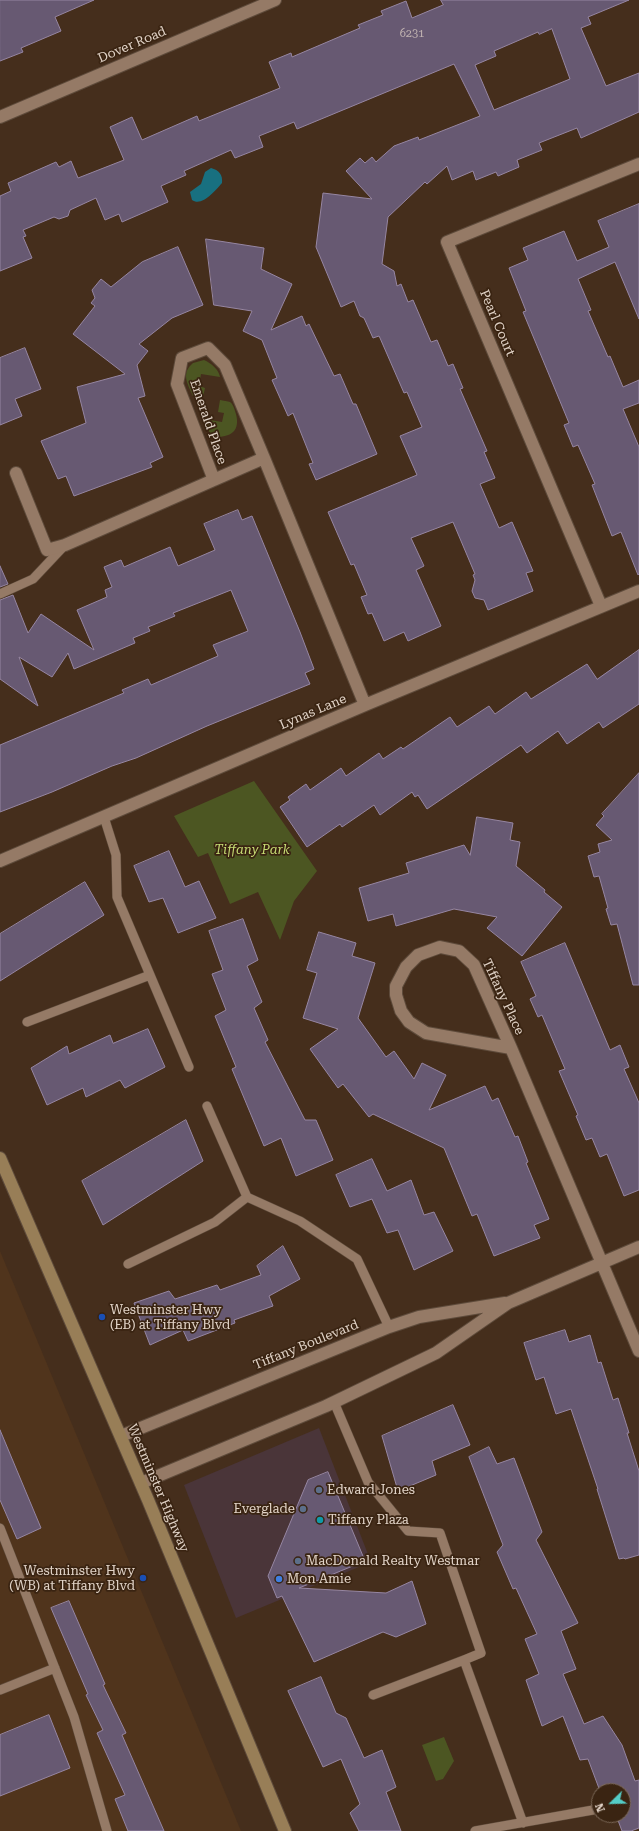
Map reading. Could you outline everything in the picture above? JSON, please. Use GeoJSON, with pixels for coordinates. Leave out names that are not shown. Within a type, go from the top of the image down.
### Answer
{"type":"FeatureCollection","features":[{"type":"Feature","properties":{"kind":"main road","name":"Westminster Highway"},"geometry":{"type":"LineString","coordinates":[[0,1158],[141,1483],[285,1831]]}},
{"type":"Feature","properties":{"kind":"street","name":"Dover Road"},"geometry":{"type":"LineString","coordinates":[[0,117],[275,0]]}},
{"type":"Feature","properties":{"kind":"street","name":"Pearl Court"},"geometry":{"type":"LineString","coordinates":[[601,606],[447,242],[639,164]]}},
{"type":"Feature","properties":{"kind":"street","name":"Emerald Place"},"geometry":{"type":"LineString","coordinates":[[214,480],[177,384],[182,358],[208,348],[226,365],[365,705]]}},
{"type":"Feature","properties":{"kind":"street","name":"Emerald Place"},"geometry":{"type":"LineString","coordinates":[[16,473],[47,550],[65,545],[264,458]]}},
{"type":"Feature","properties":{"kind":"street","name":"Lynas Lane"},"geometry":{"type":"LineString","coordinates":[[0,861],[365,705],[639,591]]}},
{"type":"Feature","properties":{"kind":"street","name":"Tiffany Place"},"geometry":{"type":"LineString","coordinates":[[511,1048],[426,1033],[409,1022],[401,1011],[396,995],[396,986],[406,967],[418,955],[440,947],[459,951],[474,965],[511,1048],[639,1352]]}},
{"type":"Feature","properties":{"kind":"street","name":"Tiffany Boulevard"},"geometry":{"type":"LineString","coordinates":[[141,1483],[334,1402],[436,1353],[508,1303],[639,1247]]}},
{"type":"Feature","properties":{"kind":"street","name":"Tiffany Boulevard"},"geometry":{"type":"LineString","coordinates":[[121,1436],[389,1327],[419,1317],[508,1303]]}},
{"type":"Feature","properties":{"kind":"lane"},"geometry":{"type":"LineString","coordinates":[[0,594],[33,579],[65,545]]}},
{"type":"Feature","properties":{"kind":"lane"},"geometry":{"type":"LineString","coordinates":[[104,817],[116,855],[117,897],[189,1067]]}},
{"type":"Feature","properties":{"kind":"lane"},"geometry":{"type":"LineString","coordinates":[[27,1022],[150,975]]}},
{"type":"Feature","properties":{"kind":"lane"},"geometry":{"type":"LineString","coordinates":[[206,1106],[248,1197],[300,1221],[357,1259],[389,1327]]}},
{"type":"Feature","properties":{"kind":"lane"},"geometry":{"type":"LineString","coordinates":[[128,1264],[215,1222],[248,1197]]}},
{"type":"Feature","properties":{"kind":"lane"},"geometry":{"type":"LineString","coordinates":[[334,1402],[368,1482],[408,1531],[440,1533],[481,1653],[374,1695]]}},
{"type":"Feature","properties":{"kind":"lane"},"geometry":{"type":"LineString","coordinates":[[0,1528],[74,1718],[107,1831]]}},
{"type":"Feature","properties":{"kind":"lane"},"geometry":{"type":"LineString","coordinates":[[464,1660],[523,1823]]}},
{"type":"Feature","properties":{"kind":"lane"},"geometry":{"type":"LineString","coordinates":[[0,1690],[55,1668]]}},
{"type":"Feature","properties":{"kind":"lane"},"geometry":{"type":"LineString","coordinates":[[475,1831],[591,1811]]}},
{"type":"Feature","properties":{"kind":"shaded area"},"geometry":{"type":"Polygon","coordinates":[[[0,1251],[241,1831],[0,1831],[0,1251]]]}},
{"type":"Feature","properties":{"kind":"shaded area"},"geometry":{"type":"Polygon","coordinates":[[[319,1428],[371,1562],[236,1618],[184,1485],[319,1428]]]}},
{"type":"Feature","properties":{"kind":"green space"},"geometry":{"type":"Polygon","coordinates":[[[204,360],[214,367],[220,377],[201,374],[199,386],[205,388],[203,397],[193,396],[187,382],[186,374],[189,367],[193,363],[204,360]]]}},
{"type":"Feature","properties":{"kind":"green space"},"geometry":{"type":"Polygon","coordinates":[[[220,400],[232,404],[237,417],[237,422],[232,433],[222,437],[216,437],[206,429],[204,419],[222,422],[224,413],[218,412],[220,400]]]}},
{"type":"Feature","properties":{"kind":"green space","name":"Tiffany Park"},"geometry":{"type":"Polygon","coordinates":[[[254,781],[317,871],[294,901],[280,940],[258,892],[230,904],[208,853],[198,857],[174,816],[254,781]]]}},
{"type":"Feature","properties":{"kind":"green space"},"geometry":{"type":"Polygon","coordinates":[[[444,1737],[454,1761],[443,1779],[436,1781],[422,1745],[444,1737]]]}},
{"type":"Feature","properties":{"kind":"water"},"geometry":{"type":"Polygon","coordinates":[[[211,168],[220,173],[222,183],[204,200],[196,202],[192,200],[190,192],[201,184],[205,172],[211,168]]]}},
{"type":"Feature","properties":{"kind":"building"},"geometry":{"type":"Polygon","coordinates":[[[0,0],[94,0],[55,17],[61,31],[21,48],[23,52],[0,61],[0,0]]]}},
{"type":"Feature","properties":{"kind":"building"},"geometry":{"type":"Polygon","coordinates":[[[441,0],[629,0],[588,17],[591,24],[581,28],[606,86],[639,73],[639,112],[581,138],[577,128],[539,143],[542,150],[517,160],[519,167],[498,176],[496,172],[476,180],[473,171],[452,180],[447,166],[427,184],[425,182],[388,217],[382,264],[394,271],[397,286],[401,284],[408,302],[413,300],[431,342],[437,340],[448,366],[453,364],[463,388],[460,389],[487,451],[484,452],[495,478],[480,484],[499,528],[512,522],[533,571],[526,573],[533,591],[488,610],[484,600],[475,598],[472,591],[475,580],[473,575],[475,574],[453,522],[411,538],[424,566],[416,570],[441,626],[408,641],[404,632],[384,641],[372,613],[368,614],[361,597],[367,595],[354,564],[351,565],[328,512],[417,475],[400,436],[422,427],[407,392],[404,393],[379,336],[373,338],[364,318],[360,316],[354,301],[341,307],[316,247],[323,193],[372,199],[346,171],[360,158],[365,163],[372,157],[376,162],[394,146],[418,137],[419,140],[480,116],[454,64],[297,129],[294,122],[259,136],[263,147],[235,158],[231,150],[184,171],[186,175],[161,186],[168,202],[122,222],[119,214],[105,220],[96,198],[70,210],[68,216],[59,219],[54,217],[23,230],[26,236],[23,237],[32,258],[0,271],[0,196],[11,191],[8,183],[56,162],[59,167],[71,161],[78,178],[124,160],[110,127],[132,117],[142,140],[197,116],[199,121],[280,88],[269,62],[291,53],[292,57],[360,28],[358,25],[383,15],[381,11],[406,1],[412,18],[443,5],[441,0]],[[552,29],[539,34],[538,32],[494,51],[496,56],[475,65],[494,110],[570,79],[552,29]]]}},
{"type":"Feature","properties":{"kind":"building"},"geometry":{"type":"Polygon","coordinates":[[[639,204],[639,319],[615,262],[578,279],[591,310],[588,311],[623,387],[639,380],[639,403],[623,409],[639,447],[638,575],[621,532],[612,536],[592,485],[595,484],[578,445],[573,447],[564,425],[569,423],[523,312],[526,311],[509,268],[528,260],[523,248],[564,231],[577,261],[609,247],[598,221],[639,204]]]}},
{"type":"Feature","properties":{"kind":"building"},"geometry":{"type":"Polygon","coordinates":[[[206,239],[264,248],[261,269],[292,284],[271,330],[302,316],[306,326],[309,324],[334,376],[340,374],[353,404],[356,404],[377,454],[316,480],[309,464],[313,463],[293,413],[288,416],[272,380],[277,378],[262,340],[243,331],[252,311],[214,305],[206,239]]]}},
{"type":"Feature","properties":{"kind":"building"},"geometry":{"type":"Polygon","coordinates":[[[178,247],[203,305],[172,318],[139,344],[148,351],[137,365],[145,396],[138,398],[163,457],[150,463],[152,467],[74,496],[66,476],[58,479],[41,441],[86,423],[77,387],[125,374],[73,334],[95,306],[91,303],[95,298],[92,290],[101,279],[111,287],[142,262],[178,247]]]}},
{"type":"Feature","properties":{"kind":"building"},"geometry":{"type":"Polygon","coordinates":[[[25,348],[41,389],[15,399],[22,416],[0,425],[0,358],[25,348]]]}},
{"type":"Feature","properties":{"kind":"building"},"geometry":{"type":"Polygon","coordinates":[[[238,510],[242,520],[252,516],[300,632],[314,669],[305,673],[310,684],[207,726],[136,758],[112,766],[52,792],[0,812],[0,745],[124,693],[122,690],[148,679],[151,685],[218,656],[213,645],[248,631],[231,590],[173,613],[175,616],[148,627],[150,631],[133,638],[135,643],[74,669],[68,653],[52,677],[19,657],[38,706],[0,679],[0,600],[13,595],[28,633],[41,614],[94,650],[77,610],[107,597],[105,590],[112,587],[104,567],[121,560],[124,567],[170,547],[178,566],[215,550],[204,524],[238,510]]]}},
{"type":"Feature","properties":{"kind":"building"},"geometry":{"type":"Polygon","coordinates":[[[0,566],[8,584],[0,587],[0,566]]]}},
{"type":"Feature","properties":{"kind":"building"},"geometry":{"type":"Polygon","coordinates":[[[639,650],[639,704],[603,728],[599,722],[567,744],[558,731],[527,753],[521,745],[427,809],[418,795],[415,797],[412,792],[380,815],[374,805],[342,827],[340,824],[307,847],[280,807],[290,800],[288,797],[306,784],[310,790],[341,768],[346,776],[379,753],[383,759],[401,747],[403,749],[450,717],[457,727],[489,706],[495,714],[526,692],[531,699],[587,664],[597,679],[639,650]]]}},
{"type":"Feature","properties":{"kind":"building"},"geometry":{"type":"Polygon","coordinates":[[[639,773],[639,985],[633,985],[617,924],[611,925],[599,876],[594,877],[588,856],[600,852],[598,844],[612,840],[596,825],[604,816],[602,814],[639,773]]]}},
{"type":"Feature","properties":{"kind":"building"},"geometry":{"type":"Polygon","coordinates":[[[477,817],[513,823],[510,840],[520,842],[516,866],[545,890],[544,892],[562,907],[522,956],[487,928],[497,917],[454,909],[396,926],[393,914],[368,921],[359,888],[409,873],[406,863],[464,845],[470,855],[477,817]]]}},
{"type":"Feature","properties":{"kind":"building"},"geometry":{"type":"Polygon","coordinates":[[[169,851],[185,887],[199,881],[216,918],[178,933],[163,898],[149,902],[134,866],[169,851]]]}},
{"type":"Feature","properties":{"kind":"building"},"geometry":{"type":"Polygon","coordinates":[[[85,882],[104,915],[0,981],[0,934],[85,882]]]}},
{"type":"Feature","properties":{"kind":"building"},"geometry":{"type":"Polygon","coordinates":[[[243,919],[258,960],[247,966],[262,1002],[254,1008],[268,1040],[265,1042],[305,1120],[316,1120],[333,1160],[296,1176],[281,1138],[264,1146],[232,1069],[236,1067],[215,1016],[226,1010],[212,974],[223,970],[209,931],[243,919]]]}},
{"type":"Feature","properties":{"kind":"building"},"geometry":{"type":"Polygon","coordinates":[[[319,932],[356,943],[352,956],[375,963],[358,1018],[386,1057],[394,1051],[414,1079],[422,1063],[446,1075],[429,1110],[485,1086],[492,1101],[498,1098],[515,1137],[518,1136],[528,1162],[526,1163],[549,1219],[534,1225],[540,1238],[494,1256],[477,1214],[472,1216],[444,1148],[373,1114],[369,1117],[343,1084],[338,1088],[310,1049],[338,1029],[303,1018],[317,973],[307,970],[319,932]]]}},
{"type":"Feature","properties":{"kind":"building"},"geometry":{"type":"Polygon","coordinates":[[[565,943],[610,1050],[620,1045],[629,1067],[624,1069],[639,1103],[639,1190],[624,1196],[607,1154],[600,1157],[592,1138],[586,1140],[576,1116],[578,1115],[559,1071],[565,1069],[542,1015],[538,1017],[530,999],[536,996],[521,962],[565,943]]]}},
{"type":"Feature","properties":{"kind":"building"},"geometry":{"type":"Polygon","coordinates":[[[148,1029],[165,1067],[125,1088],[120,1080],[86,1097],[83,1088],[47,1105],[31,1068],[67,1046],[69,1054],[110,1035],[113,1043],[148,1029]]]}},
{"type":"Feature","properties":{"kind":"building"},"geometry":{"type":"Polygon","coordinates":[[[186,1120],[203,1161],[103,1225],[82,1181],[186,1120]]]}},
{"type":"Feature","properties":{"kind":"building"},"geometry":{"type":"Polygon","coordinates":[[[372,1159],[387,1191],[411,1180],[424,1215],[434,1212],[453,1251],[414,1270],[398,1230],[387,1233],[372,1199],[350,1207],[336,1175],[372,1159]]]}},
{"type":"Feature","properties":{"kind":"building"},"geometry":{"type":"Polygon","coordinates":[[[283,1246],[300,1279],[269,1296],[273,1306],[234,1320],[235,1323],[188,1341],[183,1330],[150,1345],[134,1303],[169,1291],[175,1299],[217,1285],[220,1290],[261,1275],[257,1266],[283,1246]]]}},
{"type":"Feature","properties":{"kind":"building"},"geometry":{"type":"Polygon","coordinates":[[[565,1330],[569,1342],[590,1335],[598,1363],[601,1362],[613,1400],[618,1398],[639,1471],[639,1555],[619,1559],[598,1489],[571,1409],[556,1414],[544,1377],[536,1380],[524,1343],[565,1330]]]}},
{"type":"Feature","properties":{"kind":"building"},"geometry":{"type":"Polygon","coordinates":[[[453,1405],[470,1445],[432,1461],[436,1475],[398,1491],[382,1436],[453,1405]]]}},
{"type":"Feature","properties":{"kind":"building"},"geometry":{"type":"Polygon","coordinates":[[[0,1430],[41,1528],[17,1539],[0,1500],[0,1430]]]}},
{"type":"Feature","properties":{"kind":"building"},"geometry":{"type":"Polygon","coordinates":[[[489,1447],[497,1464],[514,1458],[542,1532],[536,1540],[578,1623],[561,1631],[576,1669],[563,1674],[584,1724],[603,1716],[622,1745],[635,1781],[639,1780],[639,1828],[631,1831],[622,1831],[619,1823],[631,1823],[631,1783],[597,1783],[588,1759],[580,1760],[563,1716],[542,1726],[526,1680],[539,1674],[525,1639],[537,1634],[516,1588],[513,1589],[497,1552],[503,1545],[469,1457],[489,1447]]]}},
{"type":"Feature","properties":{"kind":"building"},"geometry":{"type":"Polygon","coordinates":[[[328,1472],[365,1561],[299,1588],[386,1593],[412,1581],[426,1624],[396,1637],[383,1632],[314,1662],[282,1596],[277,1598],[268,1576],[308,1480],[328,1472]]]}},
{"type":"Feature","properties":{"kind":"building"},"geometry":{"type":"Polygon","coordinates":[[[69,1601],[105,1684],[103,1685],[126,1733],[122,1735],[164,1831],[128,1831],[115,1799],[125,1795],[97,1733],[103,1730],[86,1695],[88,1694],[51,1608],[69,1601]]]}},
{"type":"Feature","properties":{"kind":"building"},"geometry":{"type":"Polygon","coordinates":[[[321,1677],[336,1713],[346,1718],[364,1758],[382,1750],[396,1787],[386,1792],[401,1831],[359,1831],[350,1813],[360,1804],[341,1759],[323,1767],[288,1691],[321,1677]]]}},
{"type":"Feature","properties":{"kind":"building"},"geometry":{"type":"Polygon","coordinates":[[[49,1715],[70,1768],[0,1796],[0,1735],[49,1715]]]}},
{"type":"Feature","properties":{"kind":"place","name":"Westminster Hwy (EB) at Tiffany Blvd"},"geometry":{"type":"Point","coordinates":[102,1317]}},
{"type":"Feature","properties":{"kind":"place","name":"Edward Jones"},"geometry":{"type":"Point","coordinates":[319,1490]}},
{"type":"Feature","properties":{"kind":"place","name":"Everglade"},"geometry":{"type":"Point","coordinates":[303,1509]}},
{"type":"Feature","properties":{"kind":"place","name":"Tiffany Plaza"},"geometry":{"type":"Point","coordinates":[320,1520]}},
{"type":"Feature","properties":{"kind":"place","name":"MacDonald Realty Westmar"},"geometry":{"type":"Point","coordinates":[298,1561]}},
{"type":"Feature","properties":{"kind":"place","name":"Westminster Hwy (WB) at Tiffany Blvd"},"geometry":{"type":"Point","coordinates":[143,1578]}},
{"type":"Feature","properties":{"kind":"place","name":"Mon Amie"},"geometry":{"type":"Point","coordinates":[279,1579]}}]}
